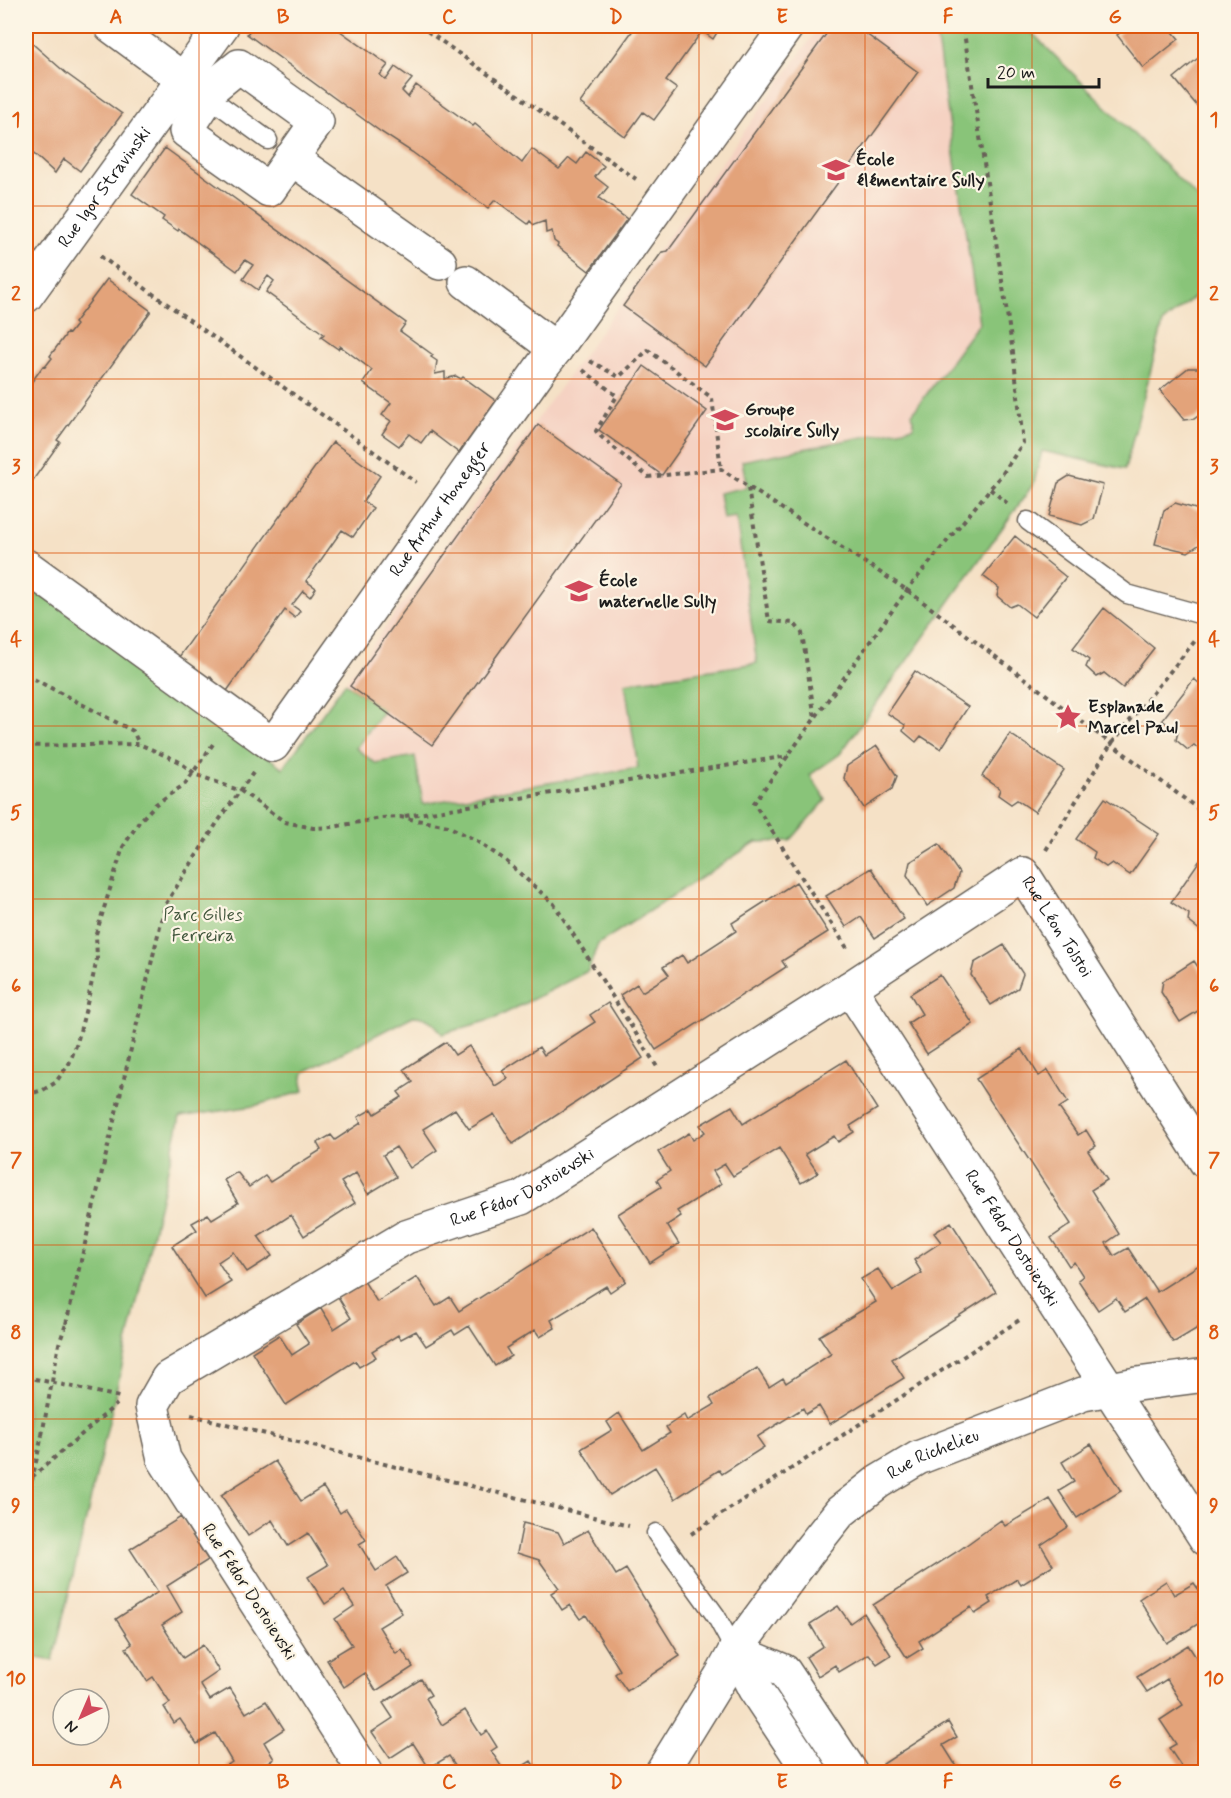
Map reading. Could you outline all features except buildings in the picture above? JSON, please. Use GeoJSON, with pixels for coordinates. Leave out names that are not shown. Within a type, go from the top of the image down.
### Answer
{"type":"FeatureCollection","features":[{"type":"Feature","properties":{"kind":"street"},"geometry":{"type":"LineString","coordinates":[[111,26],[183,79],[203,105],[186,131],[269,190],[280,149],[317,122],[239,66],[213,87],[197,75],[183,79]]}},
{"type":"Feature","properties":{"kind":"street","name":"Rue Igor Stravinski"},"geometry":{"type":"LineString","coordinates":[[26,296],[222,26]]}},
{"type":"Feature","properties":{"kind":"street","name":"Rue Arthur Honegger"},"geometry":{"type":"LineString","coordinates":[[273,745],[787,26]]}},
{"type":"Feature","properties":{"kind":"street"},"geometry":{"type":"LineString","coordinates":[[280,149],[556,349]]}},
{"type":"Feature","properties":{"kind":"street"},"geometry":{"type":"LineString","coordinates":[[26,566],[273,745]]}},
{"type":"Feature","properties":{"kind":"street","name":"Rue Léon Tolstoi"},"geometry":{"type":"LineString","coordinates":[[858,983],[1023,874],[1204,1157]]}},
{"type":"Feature","properties":{"kind":"street","name":"Rue Fédor Dostoievski"},"geometry":{"type":"LineString","coordinates":[[365,1773],[164,1459],[152,1406],[168,1378],[406,1237],[521,1198],[858,983],[1051,1300],[1206,1539]]}},
{"type":"Feature","properties":{"kind":"street","name":"Rue Richelieu"},"geometry":{"type":"LineString","coordinates":[[662,1773],[735,1651],[809,1551],[840,1512],[878,1482],[918,1458],[1083,1394],[1206,1375]]}},
{"type":"Feature","properties":{"kind":"street"},"geometry":{"type":"LineString","coordinates":[[735,1651],[754,1688],[810,1773]]}},
{"type":"Feature","properties":{"kind":"street"},"geometry":{"type":"LineString","coordinates":[[735,1651],[784,1671],[851,1773]]}},
{"type":"Feature","properties":{"kind":"lane"},"geometry":{"type":"LineString","coordinates":[[183,79],[280,149]]}},
{"type":"Feature","properties":{"kind":"lane"},"geometry":{"type":"LineString","coordinates":[[1028,521],[1126,594],[1203,615]]}},
{"type":"Feature","properties":{"kind":"lane"},"geometry":{"type":"LineString","coordinates":[[656,1533],[716,1616],[735,1651]]}},
{"type":"Feature","properties":{"kind":"path"},"geometry":{"type":"LineString","coordinates":[[420,26],[663,199]]}},
{"type":"Feature","properties":{"kind":"path"},"geometry":{"type":"LineString","coordinates":[[858,983],[754,803],[907,590],[1004,473],[1023,443],[1014,359],[963,26]]}},
{"type":"Feature","properties":{"kind":"path"},"geometry":{"type":"LineString","coordinates":[[70,235],[446,503]]}},
{"type":"Feature","properties":{"kind":"path"},"geometry":{"type":"LineString","coordinates":[[556,349],[582,357],[619,377],[648,350],[712,398],[721,469]]}},
{"type":"Feature","properties":{"kind":"path"},"geometry":{"type":"LineString","coordinates":[[556,349],[617,396],[596,431],[648,477],[721,469],[907,590],[1206,814]]}},
{"type":"Feature","properties":{"kind":"path"},"geometry":{"type":"LineString","coordinates":[[748,487],[769,621],[794,623],[802,633],[815,719]]}},
{"type":"Feature","properties":{"kind":"path"},"geometry":{"type":"LineString","coordinates":[[1028,881],[1111,744],[1196,640],[1203,615]]}},
{"type":"Feature","properties":{"kind":"path"},"geometry":{"type":"LineString","coordinates":[[26,675],[133,731],[139,744]]}},
{"type":"Feature","properties":{"kind":"path"},"geometry":{"type":"LineString","coordinates":[[26,1095],[43,1090],[54,1083],[69,1064],[87,1008],[98,959],[96,934],[123,847],[139,822],[156,804],[185,784],[233,716]]}},
{"type":"Feature","properties":{"kind":"path"},"geometry":{"type":"LineString","coordinates":[[26,746],[139,744],[178,761],[193,772],[241,790],[285,822],[313,828],[400,817],[789,756]]}},
{"type":"Feature","properties":{"kind":"path"},"geometry":{"type":"LineString","coordinates":[[26,1507],[59,1344],[66,1324],[165,905],[217,823],[273,745]]}},
{"type":"Feature","properties":{"kind":"path"},"geometry":{"type":"LineString","coordinates":[[400,817],[448,826],[475,840],[505,860],[554,903],[678,1098]]}},
{"type":"Feature","properties":{"kind":"path"},"geometry":{"type":"LineString","coordinates":[[667,1549],[1051,1300]]}},
{"type":"Feature","properties":{"kind":"path"},"geometry":{"type":"LineString","coordinates":[[26,1377],[152,1406],[656,1533]]}},
{"type":"Feature","properties":{"kind":"path"},"geometry":{"type":"LineString","coordinates":[[32,1477],[112,1409]]}},
{"type":"Feature","properties":{"kind":"shaded area","name":"Groupe scolaire Sully"},"geometry":{"type":"Polygon","coordinates":[[[820,26],[935,27],[979,323],[912,414],[914,427],[742,461],[748,487],[736,517],[757,663],[626,684],[639,768],[423,804],[356,748],[384,711],[345,683],[820,26]]]}},
{"type":"Feature","properties":{"kind":"green space","name":"Parc Gilles Ferreira"},"geometry":{"type":"Polygon","coordinates":[[[933,26],[1025,26],[1205,205],[1205,288],[1163,323],[1125,469],[1042,451],[1034,483],[1018,506],[840,754],[810,775],[826,800],[790,841],[756,842],[598,944],[588,971],[496,1018],[442,1034],[430,1021],[413,1016],[304,1072],[302,1083],[304,1091],[254,1106],[180,1117],[53,1661],[26,1656],[26,581],[283,768],[345,683],[384,710],[356,748],[375,763],[415,756],[423,804],[638,768],[625,683],[757,663],[736,517],[723,519],[719,493],[747,487],[742,461],[914,427],[912,414],[979,323],[935,27],[933,26]]]}},
{"type":"Feature","properties":{"kind":"place","name":"École élémentaire Sully"},"geometry":{"type":"Point","coordinates":[836,170]}},
{"type":"Feature","properties":{"kind":"place","name":"Groupe scolaire Sully"},"geometry":{"type":"Point","coordinates":[725,420]}},
{"type":"Feature","properties":{"kind":"place","name":"École maternelle Sully"},"geometry":{"type":"Point","coordinates":[579,591]}},
{"type":"Feature","properties":{"kind":"place","name":"Esplanade Marcel Paul"},"geometry":{"type":"Point","coordinates":[1068,717]}}]}
